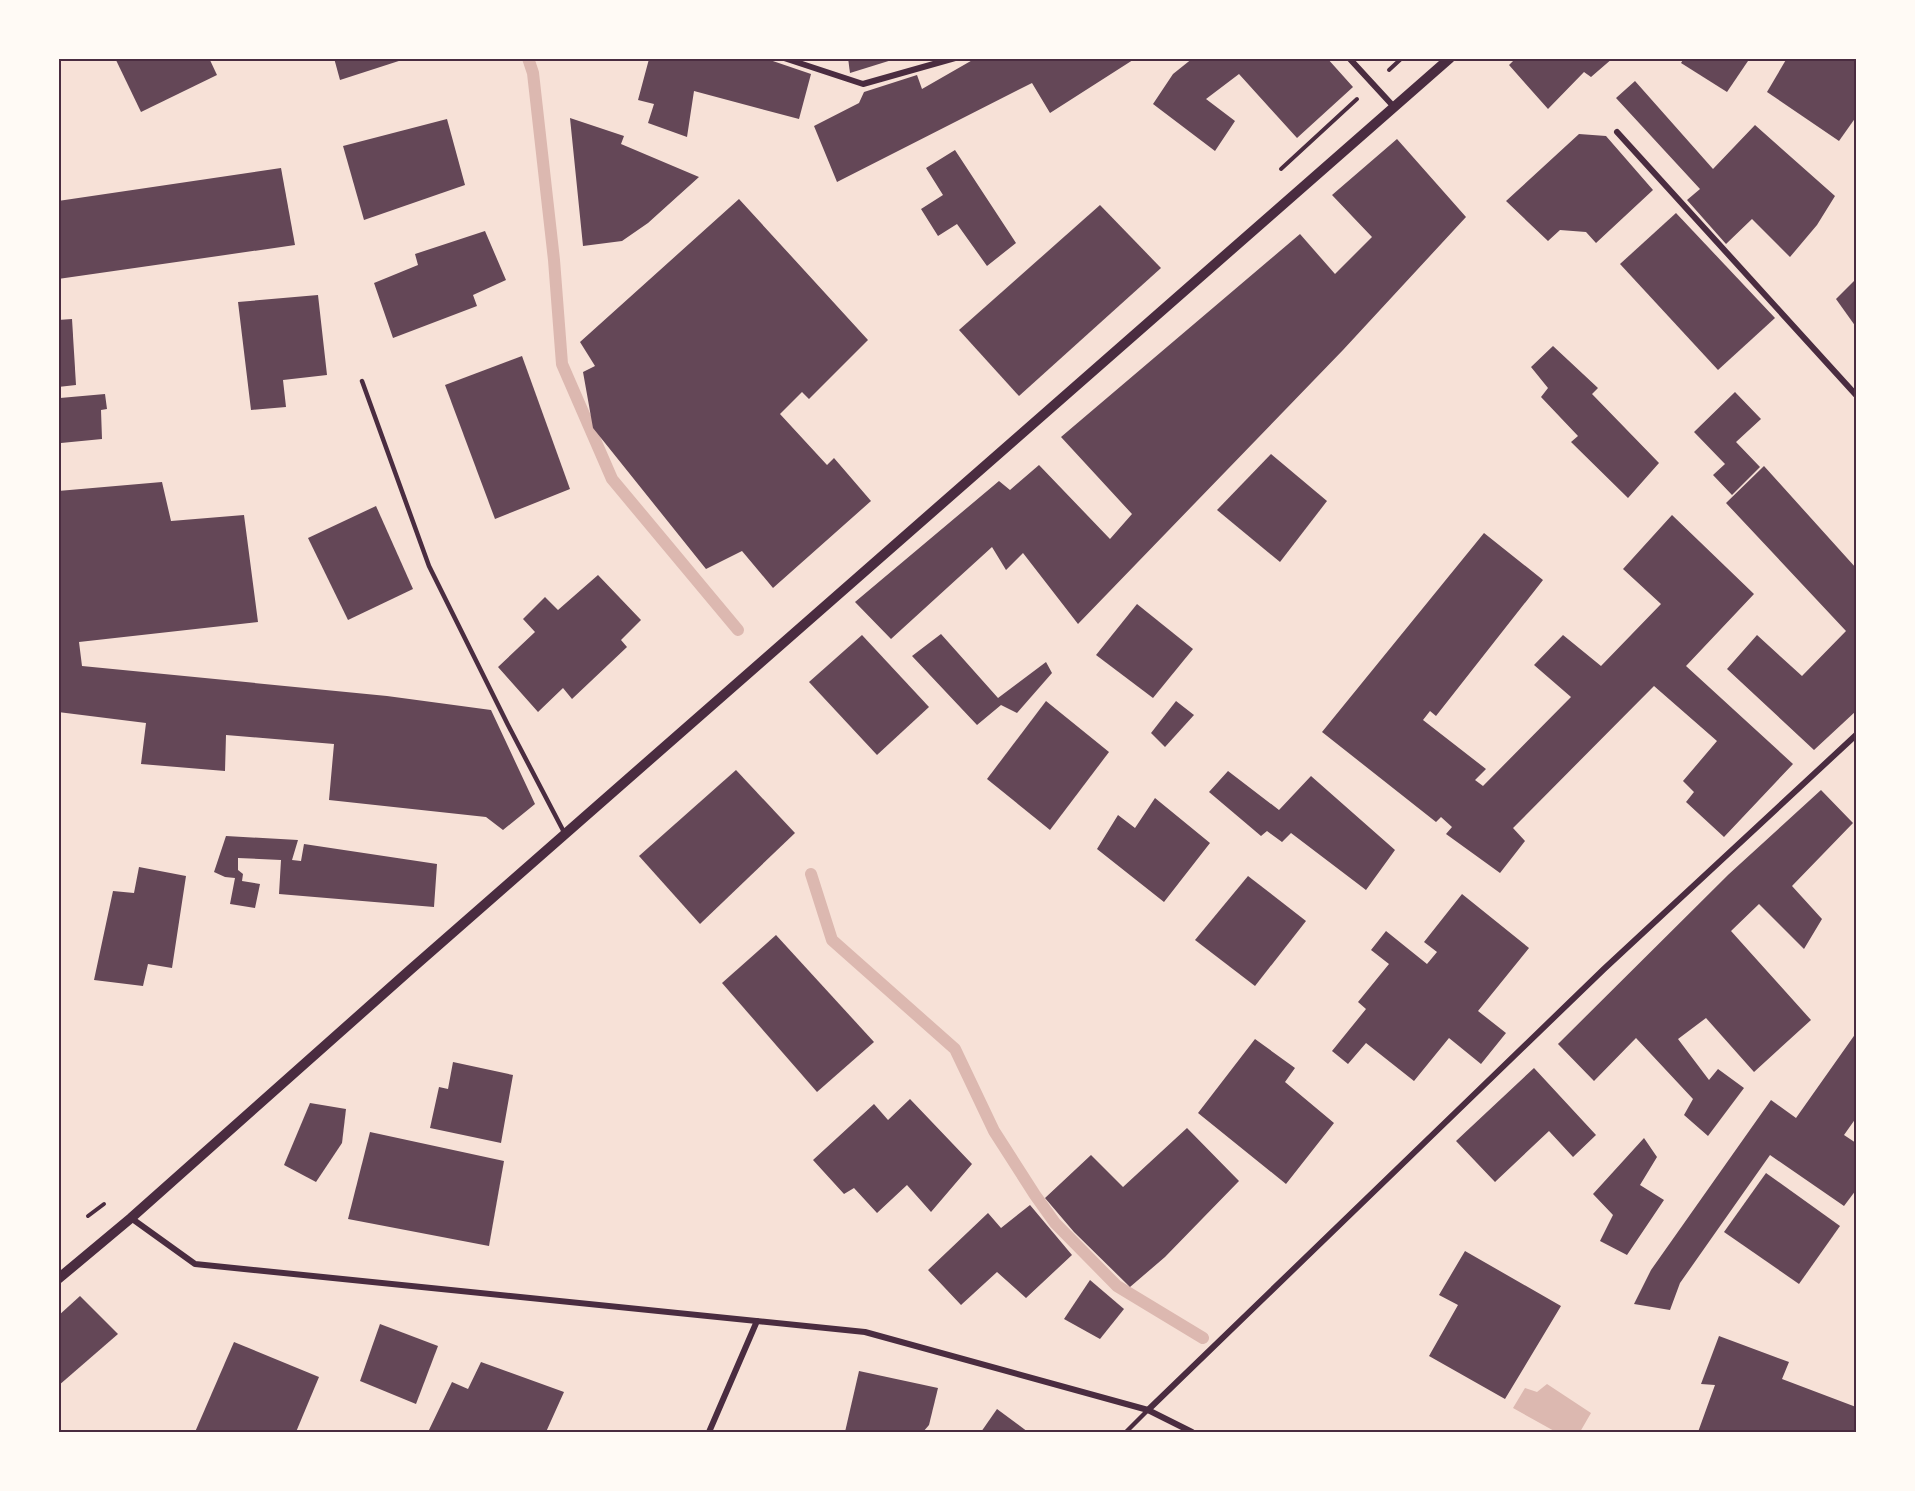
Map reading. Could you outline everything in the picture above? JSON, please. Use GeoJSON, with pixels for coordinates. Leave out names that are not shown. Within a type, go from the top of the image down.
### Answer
{"type":"FeatureCollection","features":[{"type":"Feature","properties":{"kind":"street"},"geometry":{"type":"LineString","coordinates":[[784,58],[863,84],[955,58]]}},
{"type":"Feature","properties":{"kind":"street"},"geometry":{"type":"LineString","coordinates":[[1349,58],[1395,108]]}},
{"type":"Feature","properties":{"kind":"street"},"geometry":{"type":"LineString","coordinates":[[58,1279],[131,1218],[1450,58]]}},
{"type":"Feature","properties":{"kind":"street"},"geometry":{"type":"LineString","coordinates":[[1617,132],[1857,395]]}},
{"type":"Feature","properties":{"kind":"street"},"geometry":{"type":"LineString","coordinates":[[1148,1410],[1604,969],[1857,735]]}},
{"type":"Feature","properties":{"kind":"street"},"geometry":{"type":"LineString","coordinates":[[131,1218],[195,1264],[865,1332],[1148,1410],[1192,1432]]}},
{"type":"Feature","properties":{"kind":"street"},"geometry":{"type":"LineString","coordinates":[[709,1432],[757,1321]]}},
{"type":"Feature","properties":{"kind":"lane"},"geometry":{"type":"LineString","coordinates":[[362,381],[429,566],[565,834]]}},
{"type":"Feature","properties":{"kind":"lane"},"geometry":{"type":"LineString","coordinates":[[1126,1432],[1148,1410]]}},
{"type":"Feature","properties":{"kind":"shaded area"},"geometry":{"type":"Polygon","coordinates":[[[1547,1384],[1591,1413],[1580,1432],[1556,1432],[1513,1408],[1525,1388],[1537,1392],[1547,1384]]]}},
{"type":"Feature","properties":{"kind":"building"},"geometry":{"type":"Polygon","coordinates":[[[115,58],[209,58],[217,75],[141,112],[115,58]]]}},
{"type":"Feature","properties":{"kind":"building"},"geometry":{"type":"Polygon","coordinates":[[[334,58],[405,58],[405,59],[340,80],[334,58]]]}},
{"type":"Feature","properties":{"kind":"building"},"geometry":{"type":"Polygon","coordinates":[[[661,58],[764,58],[811,74],[799,119],[694,91],[687,137],[648,123],[654,104],[638,100],[649,59],[660,61],[661,58]]]}},
{"type":"Feature","properties":{"kind":"building"},"geometry":{"type":"Polygon","coordinates":[[[848,58],[894,58],[895,59],[850,73],[848,58]]]}},
{"type":"Feature","properties":{"kind":"building"},"geometry":{"type":"Polygon","coordinates":[[[976,58],[1136,58],[1050,113],[1032,83],[837,182],[814,126],[859,103],[864,92],[917,75],[922,89],[976,58]]]}},
{"type":"Feature","properties":{"kind":"building"},"geometry":{"type":"Polygon","coordinates":[[[1193,58],[1327,58],[1353,87],[1297,138],[1239,74],[1206,99],[1235,121],[1215,151],[1153,104],[1173,74],[1193,58]]]}},
{"type":"Feature","properties":{"kind":"building"},"geometry":{"type":"Polygon","coordinates":[[[1516,58],[1613,58],[1591,77],[1584,72],[1548,109],[1509,65],[1516,58]]]}},
{"type":"Feature","properties":{"kind":"building"},"geometry":{"type":"Polygon","coordinates":[[[1684,58],[1750,58],[1727,92],[1681,63],[1684,58]]]}},
{"type":"Feature","properties":{"kind":"building"},"geometry":{"type":"Polygon","coordinates":[[[1787,58],[1856,58],[1856,117],[1839,141],[1767,92],[1787,58]]]}},
{"type":"Feature","properties":{"kind":"building"},"geometry":{"type":"Polygon","coordinates":[[[1635,81],[1713,169],[1755,125],[1835,196],[1817,225],[1790,257],[1752,219],[1726,244],[1687,200],[1700,189],[1616,98],[1635,81]]]}},
{"type":"Feature","properties":{"kind":"building"},"geometry":{"type":"Polygon","coordinates":[[[570,118],[624,136],[621,144],[699,177],[648,223],[622,241],[583,246],[570,118]]]}},
{"type":"Feature","properties":{"kind":"building"},"geometry":{"type":"Polygon","coordinates":[[[447,119],[465,185],[364,220],[343,146],[447,119]]]}},
{"type":"Feature","properties":{"kind":"building"},"geometry":{"type":"Polygon","coordinates":[[[1579,134],[1606,136],[1653,190],[1596,243],[1586,232],[1560,230],[1548,241],[1506,201],[1579,134]]]}},
{"type":"Feature","properties":{"kind":"building"},"geometry":{"type":"Polygon","coordinates":[[[1397,139],[1466,217],[1343,350],[1078,624],[1023,553],[1006,570],[992,547],[891,639],[855,602],[999,481],[1010,490],[1039,465],[1110,539],[1132,514],[1061,437],[1300,234],[1335,274],[1372,237],[1332,195],[1397,139]]]}},
{"type":"Feature","properties":{"kind":"building"},"geometry":{"type":"Polygon","coordinates":[[[955,150],[1016,243],[987,266],[957,224],[938,236],[921,209],[943,195],[926,168],[955,150]]]}},
{"type":"Feature","properties":{"kind":"building"},"geometry":{"type":"Polygon","coordinates":[[[281,168],[295,245],[58,279],[58,201],[281,168]]]}},
{"type":"Feature","properties":{"kind":"building"},"geometry":{"type":"Polygon","coordinates":[[[739,199],[868,340],[809,399],[802,392],[780,414],[827,465],[834,458],[871,501],[773,588],[742,551],[706,569],[593,428],[583,372],[595,366],[580,342],[739,199]]]}},
{"type":"Feature","properties":{"kind":"building"},"geometry":{"type":"Polygon","coordinates":[[[1100,205],[1161,268],[1019,396],[959,330],[1100,205]]]}},
{"type":"Feature","properties":{"kind":"building"},"geometry":{"type":"Polygon","coordinates":[[[1676,213],[1775,318],[1718,370],[1620,264],[1676,213]]]}},
{"type":"Feature","properties":{"kind":"building"},"geometry":{"type":"Polygon","coordinates":[[[485,231],[506,280],[473,295],[477,306],[393,338],[374,283],[418,265],[415,254],[485,231]]]}},
{"type":"Feature","properties":{"kind":"building"},"geometry":{"type":"Polygon","coordinates":[[[1856,279],[1856,327],[1836,299],[1856,279]]]}},
{"type":"Feature","properties":{"kind":"building"},"geometry":{"type":"Polygon","coordinates":[[[318,295],[327,375],[283,380],[286,407],[251,410],[238,302],[318,295]]]}},
{"type":"Feature","properties":{"kind":"building"},"geometry":{"type":"Polygon","coordinates":[[[72,319],[76,385],[58,387],[58,320],[72,319]]]}},
{"type":"Feature","properties":{"kind":"building"},"geometry":{"type":"Polygon","coordinates":[[[1553,346],[1598,388],[1592,394],[1659,463],[1628,498],[1571,442],[1578,436],[1541,397],[1548,388],[1531,367],[1553,346]]]}},
{"type":"Feature","properties":{"kind":"building"},"geometry":{"type":"Polygon","coordinates":[[[522,356],[570,489],[495,519],[445,385],[522,356]]]}},
{"type":"Feature","properties":{"kind":"building"},"geometry":{"type":"Polygon","coordinates":[[[1735,392],[1761,419],[1736,442],[1760,467],[1732,495],[1713,475],[1725,464],[1694,432],[1735,392]]]}},
{"type":"Feature","properties":{"kind":"building"},"geometry":{"type":"Polygon","coordinates":[[[105,394],[107,409],[101,410],[102,439],[61,443],[60,398],[105,394]]]}},
{"type":"Feature","properties":{"kind":"building"},"geometry":{"type":"Polygon","coordinates":[[[1271,454],[1327,501],[1280,562],[1217,510],[1271,454]]]}},
{"type":"Feature","properties":{"kind":"building"},"geometry":{"type":"Polygon","coordinates":[[[1764,466],[1856,568],[1856,711],[1814,750],[1727,669],[1757,635],[1802,676],[1846,631],[1726,503],[1764,466]]]}},
{"type":"Feature","properties":{"kind":"building"},"geometry":{"type":"Polygon","coordinates":[[[162,482],[171,521],[244,515],[258,622],[79,642],[82,666],[387,696],[491,710],[535,804],[503,830],[486,817],[329,800],[334,744],[226,735],[225,771],[141,764],[146,723],[58,712],[58,491],[162,482]]]}},
{"type":"Feature","properties":{"kind":"building"},"geometry":{"type":"Polygon","coordinates":[[[376,506],[413,589],[348,620],[308,538],[376,506]]]}},
{"type":"Feature","properties":{"kind":"building"},"geometry":{"type":"Polygon","coordinates":[[[1672,515],[1754,594],[1686,666],[1793,764],[1724,837],[1686,802],[1694,792],[1683,781],[1717,741],[1654,686],[1513,828],[1525,841],[1500,873],[1446,834],[1452,827],[1441,817],[1436,822],[1322,732],[1484,533],[1543,580],[1436,716],[1430,711],[1423,720],[1486,769],[1475,780],[1483,786],[1571,697],[1534,665],[1563,635],[1601,666],[1661,604],[1623,569],[1672,515]]]}},
{"type":"Feature","properties":{"kind":"building"},"geometry":{"type":"Polygon","coordinates":[[[598,575],[641,620],[621,640],[627,647],[572,699],[563,688],[538,712],[498,667],[535,632],[523,619],[545,597],[558,610],[598,575]]]}},
{"type":"Feature","properties":{"kind":"building"},"geometry":{"type":"Polygon","coordinates":[[[1137,604],[1193,649],[1153,698],[1096,655],[1137,604]]]}},
{"type":"Feature","properties":{"kind":"building"},"geometry":{"type":"Polygon","coordinates":[[[941,634],[998,698],[1046,662],[1052,673],[1017,713],[1001,705],[977,725],[912,656],[941,634]]]}},
{"type":"Feature","properties":{"kind":"building"},"geometry":{"type":"Polygon","coordinates":[[[862,635],[929,707],[877,755],[809,682],[862,635]]]}},
{"type":"Feature","properties":{"kind":"building"},"geometry":{"type":"Polygon","coordinates":[[[1046,701],[1109,752],[1050,830],[987,779],[1046,701]]]}},
{"type":"Feature","properties":{"kind":"building"},"geometry":{"type":"Polygon","coordinates":[[[1176,701],[1194,715],[1165,747],[1151,733],[1176,701]]]}},
{"type":"Feature","properties":{"kind":"building"},"geometry":{"type":"Polygon","coordinates":[[[736,770],[795,833],[700,924],[639,856],[736,770]]]}},
{"type":"Feature","properties":{"kind":"building"},"geometry":{"type":"Polygon","coordinates":[[[1228,771],[1279,810],[1311,776],[1395,850],[1366,890],[1291,833],[1282,842],[1267,831],[1261,836],[1209,792],[1228,771]]]}},
{"type":"Feature","properties":{"kind":"building"},"geometry":{"type":"Polygon","coordinates":[[[1821,790],[1853,823],[1792,886],[1822,919],[1804,949],[1759,904],[1731,931],[1811,1020],[1754,1072],[1706,1018],[1678,1039],[1709,1080],[1718,1069],[1744,1088],[1708,1136],[1684,1115],[1693,1099],[1636,1038],[1594,1081],[1558,1044],[1729,874],[1821,790]]]}},
{"type":"Feature","properties":{"kind":"building"},"geometry":{"type":"Polygon","coordinates":[[[1155,798],[1210,843],[1164,902],[1097,849],[1118,815],[1135,828],[1155,798]]]}},
{"type":"Feature","properties":{"kind":"building"},"geometry":{"type":"Polygon","coordinates":[[[226,836],[298,840],[292,860],[301,861],[304,844],[437,864],[434,907],[279,894],[281,860],[238,858],[238,870],[243,874],[242,881],[260,884],[255,908],[230,904],[235,878],[214,872],[226,836]]]}},
{"type":"Feature","properties":{"kind":"building"},"geometry":{"type":"Polygon","coordinates":[[[139,867],[186,876],[172,968],[148,964],[143,986],[94,980],[113,891],[134,893],[139,867]]]}},
{"type":"Feature","properties":{"kind":"building"},"geometry":{"type":"Polygon","coordinates":[[[1248,876],[1306,921],[1255,986],[1195,940],[1248,876]]]}},
{"type":"Feature","properties":{"kind":"building"},"geometry":{"type":"Polygon","coordinates":[[[1462,894],[1529,948],[1478,1011],[1506,1033],[1481,1064],[1449,1038],[1414,1081],[1366,1043],[1348,1064],[1332,1051],[1366,1009],[1358,1002],[1389,964],[1371,950],[1386,931],[1427,964],[1437,952],[1424,942],[1462,894]]]}},
{"type":"Feature","properties":{"kind":"building"},"geometry":{"type":"Polygon","coordinates":[[[776,935],[874,1042],[817,1092],[722,983],[776,935]]]}},
{"type":"Feature","properties":{"kind":"building"},"geometry":{"type":"Polygon","coordinates":[[[1856,1033],[1856,1118],[1844,1135],[1856,1143],[1856,1190],[1844,1206],[1770,1155],[1680,1283],[1670,1310],[1634,1304],[1651,1270],[1771,1100],[1796,1118],[1856,1033]]]}},
{"type":"Feature","properties":{"kind":"building"},"geometry":{"type":"Polygon","coordinates":[[[1255,1039],[1295,1068],[1285,1082],[1334,1123],[1286,1184],[1198,1113],[1255,1039]]]}},
{"type":"Feature","properties":{"kind":"building"},"geometry":{"type":"Polygon","coordinates":[[[453,1062],[513,1075],[501,1143],[430,1128],[439,1087],[448,1089],[453,1062]]]}},
{"type":"Feature","properties":{"kind":"building"},"geometry":{"type":"Polygon","coordinates":[[[1534,1068],[1596,1135],[1573,1157],[1549,1131],[1495,1182],[1456,1141],[1534,1068]]]}},
{"type":"Feature","properties":{"kind":"building"},"geometry":{"type":"Polygon","coordinates":[[[910,1099],[972,1164],[931,1212],[907,1185],[877,1213],[854,1188],[844,1194],[813,1160],[874,1104],[888,1120],[910,1099]]]}},
{"type":"Feature","properties":{"kind":"building"},"geometry":{"type":"Polygon","coordinates":[[[310,1103],[346,1109],[342,1143],[316,1182],[284,1165],[310,1103]]]}},
{"type":"Feature","properties":{"kind":"building"},"geometry":{"type":"Polygon","coordinates":[[[1187,1128],[1239,1181],[1165,1257],[1130,1287],[1074,1232],[1045,1198],[1091,1155],[1123,1187],[1187,1128]]]}},
{"type":"Feature","properties":{"kind":"building"},"geometry":{"type":"Polygon","coordinates":[[[370,1132],[504,1161],[489,1246],[348,1219],[370,1132]]]}},
{"type":"Feature","properties":{"kind":"building"},"geometry":{"type":"Polygon","coordinates":[[[1644,1138],[1657,1157],[1640,1185],[1664,1200],[1627,1255],[1600,1241],[1613,1215],[1593,1194],[1644,1138]]]}},
{"type":"Feature","properties":{"kind":"building"},"geometry":{"type":"Polygon","coordinates":[[[1766,1173],[1840,1226],[1799,1284],[1724,1232],[1766,1173]]]}},
{"type":"Feature","properties":{"kind":"building"},"geometry":{"type":"Polygon","coordinates":[[[1030,1205],[1072,1255],[1026,1298],[997,1272],[961,1305],[928,1270],[988,1213],[1001,1228],[1030,1205]]]}},
{"type":"Feature","properties":{"kind":"building"},"geometry":{"type":"Polygon","coordinates":[[[1465,1251],[1561,1306],[1505,1399],[1429,1356],[1458,1305],[1439,1295],[1465,1251]]]}},
{"type":"Feature","properties":{"kind":"building"},"geometry":{"type":"Polygon","coordinates":[[[1090,1280],[1124,1309],[1100,1339],[1064,1319],[1090,1280]]]}},
{"type":"Feature","properties":{"kind":"building"},"geometry":{"type":"Polygon","coordinates":[[[80,1296],[118,1334],[58,1386],[58,1316],[80,1296]]]}},
{"type":"Feature","properties":{"kind":"building"},"geometry":{"type":"Polygon","coordinates":[[[380,1324],[438,1346],[416,1404],[360,1381],[380,1324]]]}},
{"type":"Feature","properties":{"kind":"building"},"geometry":{"type":"Polygon","coordinates":[[[1719,1336],[1789,1362],[1782,1379],[1856,1407],[1856,1432],[1698,1432],[1715,1385],[1701,1384],[1719,1336]]]}},
{"type":"Feature","properties":{"kind":"building"},"geometry":{"type":"Polygon","coordinates":[[[234,1342],[319,1377],[296,1432],[195,1432],[234,1342]]]}},
{"type":"Feature","properties":{"kind":"building"},"geometry":{"type":"Polygon","coordinates":[[[481,1362],[564,1392],[546,1432],[428,1432],[452,1382],[468,1389],[481,1362]]]}},
{"type":"Feature","properties":{"kind":"building"},"geometry":{"type":"Polygon","coordinates":[[[859,1371],[938,1388],[929,1425],[923,1432],[845,1432],[859,1371]]]}},
{"type":"Feature","properties":{"kind":"building"},"geometry":{"type":"Polygon","coordinates":[[[997,1409],[1028,1432],[981,1432],[997,1409]]]}},
{"type":"Feature","properties":{"kind":"waterway"},"geometry":{"type":"LineString","coordinates":[[528,58],[533,73],[554,260],[562,364],[612,479],[738,630]]}},
{"type":"Feature","properties":{"kind":"waterway"},"geometry":{"type":"LineString","coordinates":[[811,874],[832,940],[955,1049],[994,1131],[1055,1223],[1117,1286],[1203,1338]]}}]}
